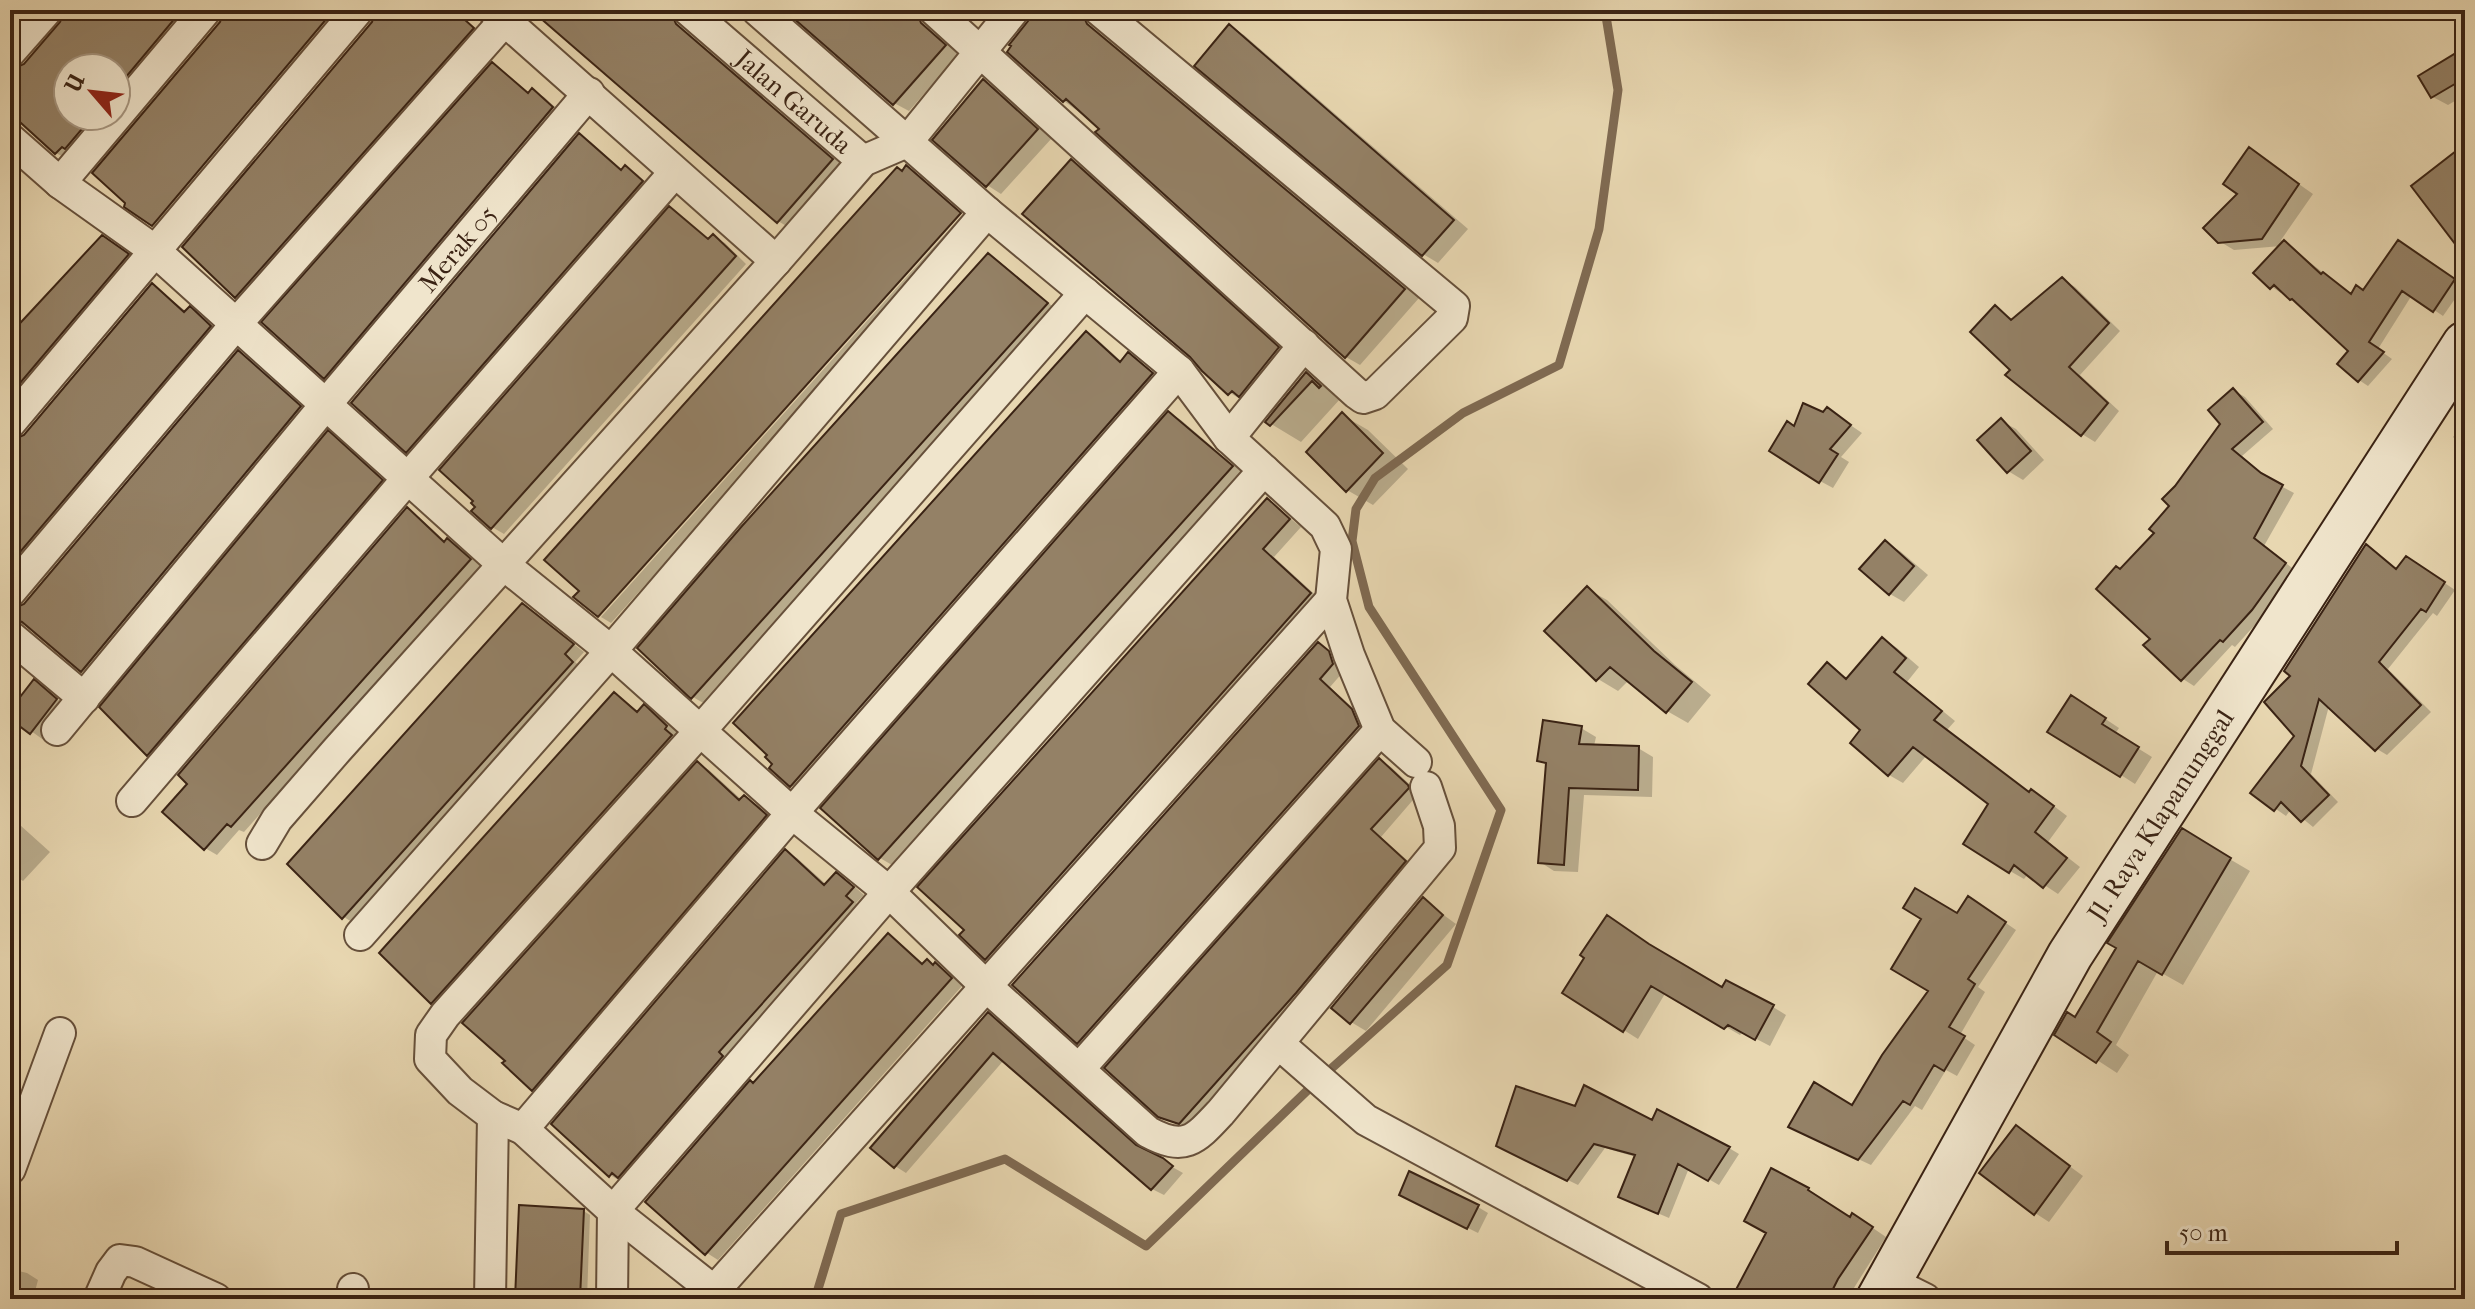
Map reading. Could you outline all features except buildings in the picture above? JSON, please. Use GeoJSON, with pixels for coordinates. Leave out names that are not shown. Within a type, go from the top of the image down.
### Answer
{"type":"FeatureCollection","features":[{"type":"Feature","properties":{"kind":"street"},"geometry":{"type":"LineString","coordinates":[[10,52],[47,10]]}},
{"type":"Feature","properties":{"kind":"street"},"geometry":{"type":"LineString","coordinates":[[60,183],[206,10]]}},
{"type":"Feature","properties":{"kind":"street"},"geometry":{"type":"LineString","coordinates":[[10,423],[358,10]]}},
{"type":"Feature","properties":{"kind":"street","name":"Jalan Garuda"},"geometry":{"type":"LineString","coordinates":[[688,10],[863,161]]}},
{"type":"Feature","properties":{"kind":"street","name":"Jalan Garuda"},"geometry":{"type":"LineString","coordinates":[[757,10],[987,212],[1179,371],[1229,438],[1325,526],[1336,549],[1331,600]]}},
{"type":"Feature","properties":{"kind":"street"},"geometry":{"type":"LineString","coordinates":[[934,10],[1363,398],[1375,394],[1452,318],[1454,306],[1099,10]]}},
{"type":"Feature","properties":{"kind":"street"},"geometry":{"type":"LineString","coordinates":[[262,844],[277,819],[863,161],[907,142],[1014,10]]}},
{"type":"Feature","properties":{"kind":"street"},"geometry":{"type":"LineString","coordinates":[[10,592],[499,15],[776,261]]}},
{"type":"Feature","properties":{"kind":"street","name":"Merak 05"},"geometry":{"type":"LineString","coordinates":[[57,730],[589,93]]}},
{"type":"Feature","properties":{"kind":"street"},"geometry":{"type":"LineString","coordinates":[[10,139],[60,183],[154,250],[503,564],[611,651],[792,813],[889,892],[986,986],[1148,1132],[1167,1142],[1183,1143],[1195,1138],[1289,1054],[1440,848],[1439,826],[1421,775],[1380,730],[1349,655],[1331,600]]}},
{"type":"Feature","properties":{"kind":"street"},"geometry":{"type":"LineString","coordinates":[[132,801],[674,173]]}},
{"type":"Feature","properties":{"kind":"street"},"geometry":{"type":"LineString","coordinates":[[360,935],[611,651],[987,212]]}},
{"type":"Feature","properties":{"kind":"street"},"geometry":{"type":"LineString","coordinates":[[1085,293],[701,730],[445,1015],[431,1035],[430,1059],[460,1091],[493,1116],[523,1129],[613,1211],[714,1295],[1331,600]]}},
{"type":"Feature","properties":{"kind":"street","name":"Jl. Raya Klapanunggal"},"geometry":{"type":"LineString","coordinates":[[1898,1293],[2070,955],[2465,344]]}},
{"type":"Feature","properties":{"kind":"street"},"geometry":{"type":"LineString","coordinates":[[1229,438],[1304,345]]}},
{"type":"Feature","properties":{"kind":"street"},"geometry":{"type":"LineString","coordinates":[[523,1129],[792,813],[1179,371]]}},
{"type":"Feature","properties":{"kind":"street"},"geometry":{"type":"LineString","coordinates":[[612,1299],[613,1211],[889,892],[1264,470]]}},
{"type":"Feature","properties":{"kind":"street"},"geometry":{"type":"LineString","coordinates":[[10,636],[84,698]]}},
{"type":"Feature","properties":{"kind":"street"},"geometry":{"type":"LineString","coordinates":[[1080,1068],[1380,730]]}},
{"type":"Feature","properties":{"kind":"street"},"geometry":{"type":"LineString","coordinates":[[10,1169],[60,1033]]}},
{"type":"Feature","properties":{"kind":"street"},"geometry":{"type":"LineString","coordinates":[[1289,1054],[1366,1120],[1698,1299]]}},
{"type":"Feature","properties":{"kind":"street"},"geometry":{"type":"LineString","coordinates":[[490,1299],[493,1116]]}},
{"type":"Feature","properties":{"kind":"street"},"geometry":{"type":"LineString","coordinates":[[99,1299],[120,1260],[135,1262],[216,1299]]}},
{"type":"Feature","properties":{"kind":"waterway"},"geometry":{"type":"LineString","coordinates":[[815,1299],[841,1214],[1005,1159],[1146,1246],[1314,1084],[1447,965],[1501,810],[1369,607],[1352,541],[1356,509],[1375,478],[1463,413],[1559,365],[1599,229],[1618,90],[1605,10]]}}]}
